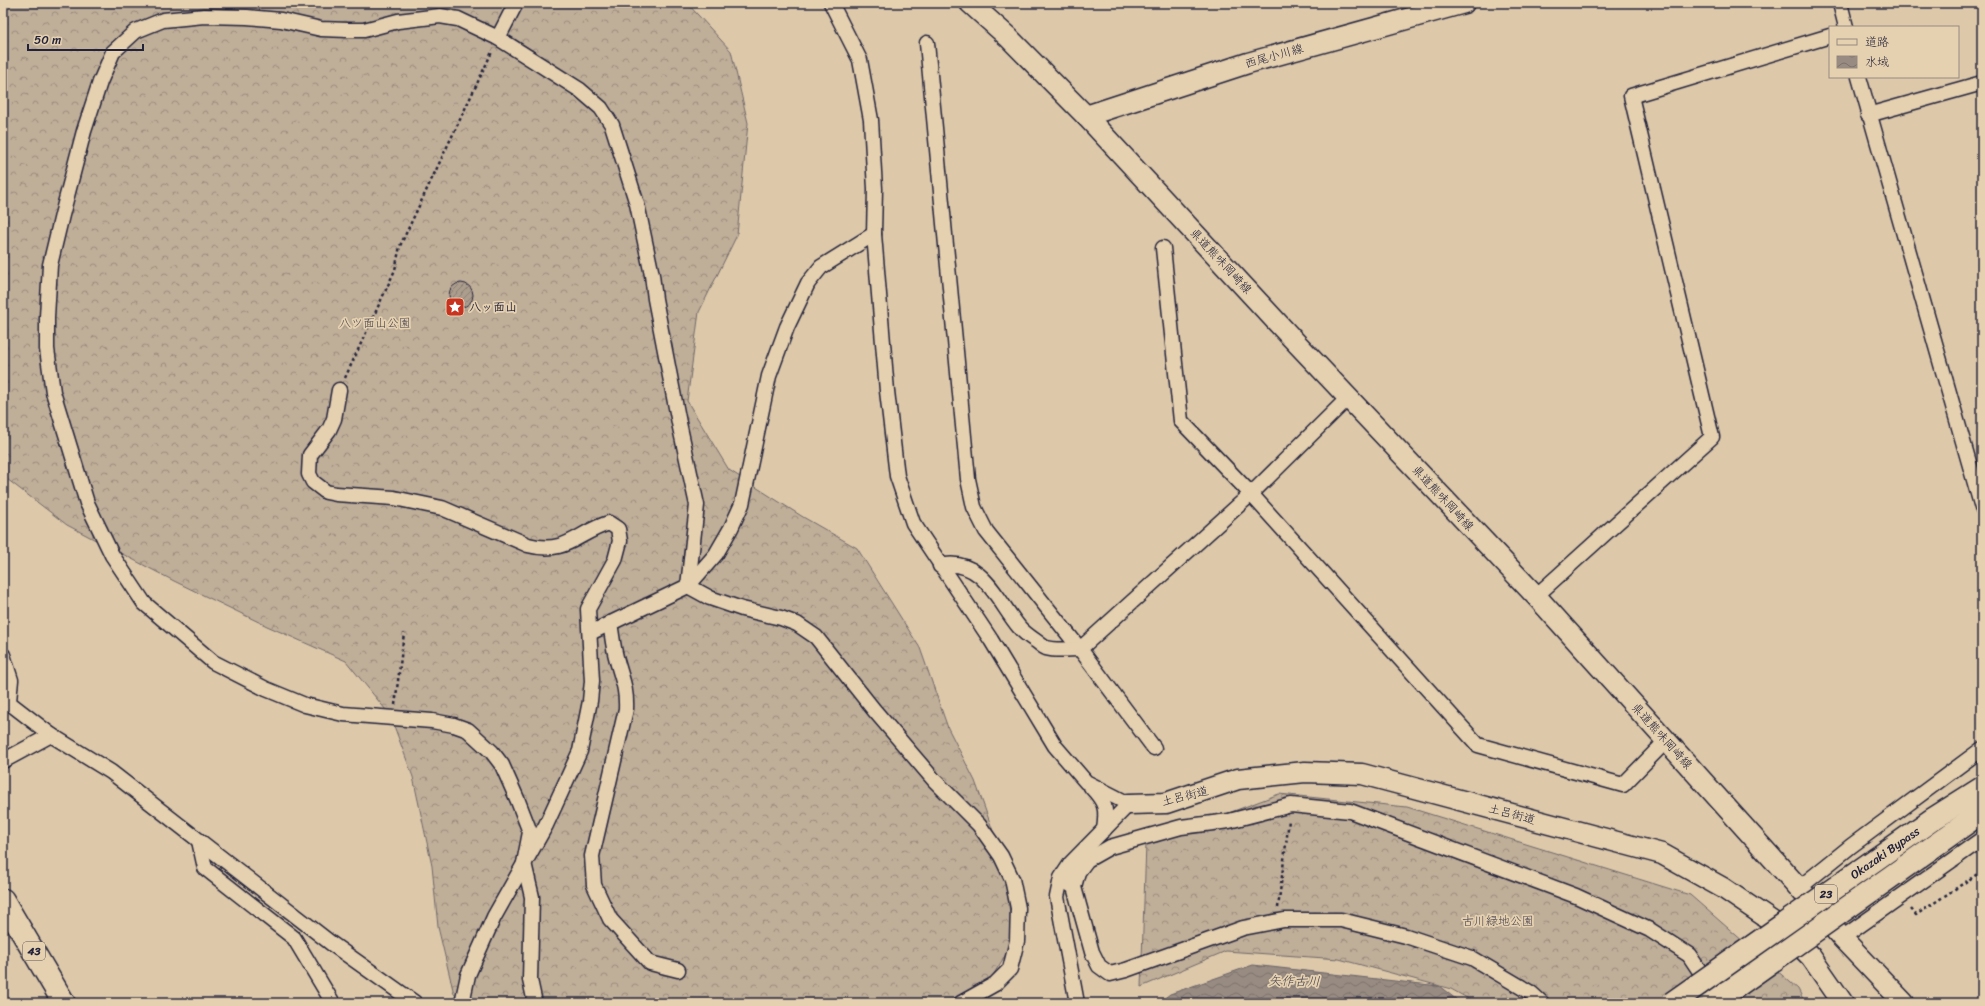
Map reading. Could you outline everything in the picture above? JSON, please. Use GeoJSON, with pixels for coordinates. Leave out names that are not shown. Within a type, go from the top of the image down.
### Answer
{"type":"FeatureCollection","features":[{"type":"Feature","properties":{"kind":"main road","name":"県道熊味岡崎線"},"geometry":{"type":"LineString","coordinates":[[970,3],[1008,37],[1086,116],[1348,398],[1536,596],[1799,888],[1842,938],[1904,1003]]}},
{"type":"Feature","properties":{"kind":"main road","name":"西尾小川線"},"geometry":{"type":"LineString","coordinates":[[1086,116],[1248,63],[1464,3]]}},
{"type":"Feature","properties":{"kind":"main road","name":"土呂街道"},"geometry":{"type":"LineString","coordinates":[[1129,804],[1166,803],[1238,780],[1305,772],[1362,774],[1662,854],[1722,888],[1782,928],[1811,958],[1842,1003]]}},
{"type":"Feature","properties":{"kind":"main road","name":"Okazaki Bypass"},"geometry":{"type":"LineString","coordinates":[[1672,1003],[1933,819],[1982,788]]}},
{"type":"Feature","properties":{"kind":"main road","name":"Okazaki Bypass"},"geometry":{"type":"LineString","coordinates":[[1713,1003],[1982,812]]}},
{"type":"Feature","properties":{"kind":"main road","name":"43"},"geometry":{"type":"LineString","coordinates":[[3,900],[61,1002]]}},
{"type":"Feature","properties":{"kind":"street"},"geometry":{"type":"LineString","coordinates":[[498,38],[516,3]]}},
{"type":"Feature","properties":{"kind":"street"},"geometry":{"type":"LineString","coordinates":[[831,3],[860,60],[871,120],[875,190],[874,234],[887,391],[897,476],[913,523],[940,566],[991,640],[1054,746],[1102,800],[1107,812],[1104,830]]}},
{"type":"Feature","properties":{"kind":"street"},"geometry":{"type":"LineString","coordinates":[[1840,3],[1846,26]]}},
{"type":"Feature","properties":{"kind":"street"},"geometry":{"type":"LineString","coordinates":[[535,1003],[530,980],[532,897],[524,863],[530,832],[502,765],[492,752],[468,730],[432,721],[343,714],[305,705],[266,690],[213,662],[144,603],[112,555],[87,503],[53,392],[47,349],[50,265],[84,131],[100,82],[113,52],[136,31],[163,20],[204,16],[247,17],[274,19],[320,29],[364,30],[398,21],[440,16],[458,19],[498,38],[580,90],[601,108],[612,125],[636,204],[652,275],[655,299],[679,423],[697,505],[688,586]]}},
{"type":"Feature","properties":{"kind":"street"},"geometry":{"type":"LineString","coordinates":[[1536,596],[1712,437],[1631,96],[1829,36]]}},
{"type":"Feature","properties":{"kind":"street"},"geometry":{"type":"LineString","coordinates":[[926,43],[968,479],[974,507],[986,531],[1080,649],[1154,748]]}},
{"type":"Feature","properties":{"kind":"street"},"geometry":{"type":"LineString","coordinates":[[1859,78],[1868,115],[1982,508]]}},
{"type":"Feature","properties":{"kind":"street"},"geometry":{"type":"LineString","coordinates":[[1868,115],[1982,83]]}},
{"type":"Feature","properties":{"kind":"street"},"geometry":{"type":"LineString","coordinates":[[590,633],[688,586],[716,554],[731,528],[742,504],[768,376],[787,326],[808,283],[821,267],[874,234]]}},
{"type":"Feature","properties":{"kind":"street"},"geometry":{"type":"LineString","coordinates":[[1163,248],[1181,421],[1250,494],[1478,745],[1623,785],[1666,741]]}},
{"type":"Feature","properties":{"kind":"street"},"geometry":{"type":"LineString","coordinates":[[339,390],[334,419],[329,430],[310,455],[308,464],[309,474],[313,482],[326,492],[394,498],[442,508],[528,545],[542,548],[550,548],[567,543],[609,523],[618,528],[620,541],[615,560],[588,608],[592,680],[590,701],[580,751],[546,825],[494,917],[475,957],[468,975],[462,1003]]}},
{"type":"Feature","properties":{"kind":"street"},"geometry":{"type":"LineString","coordinates":[[940,566],[948,564],[960,565],[970,568],[979,574],[987,581],[1020,628],[1046,648],[1080,649],[1250,494],[1348,398]]}},
{"type":"Feature","properties":{"kind":"street"},"geometry":{"type":"LineString","coordinates":[[688,586],[710,598],[742,609],[781,618],[797,624],[816,637],[874,710],[934,780],[979,826],[1001,856],[1012,879],[1018,908],[1017,941],[1010,969],[995,984],[961,1003]]}},
{"type":"Feature","properties":{"kind":"street"},"geometry":{"type":"LineString","coordinates":[[610,623],[616,657],[624,679],[627,698],[626,709],[592,856],[594,885],[610,920],[650,963],[678,970]]}},
{"type":"Feature","properties":{"kind":"street"},"geometry":{"type":"LineString","coordinates":[[3,655],[11,680],[6,699],[51,735],[111,772],[332,944],[415,1003]]}},
{"type":"Feature","properties":{"kind":"street"},"geometry":{"type":"LineString","coordinates":[[3,761],[51,735]]}},
{"type":"Feature","properties":{"kind":"street"},"geometry":{"type":"LineString","coordinates":[[1799,888],[1851,846],[1982,749]]}},
{"type":"Feature","properties":{"kind":"street"},"geometry":{"type":"LineString","coordinates":[[1077,1003],[1057,896],[1061,878],[1071,863],[1129,804],[1086,782]]}},
{"type":"Feature","properties":{"kind":"street"},"geometry":{"type":"LineString","coordinates":[[1542,1003],[1531,993],[1472,958],[1406,936],[1341,920],[1277,921],[1243,928],[1126,970],[1110,974],[1099,966],[1092,952],[1074,887],[1078,872],[1087,860],[1110,847],[1181,827],[1229,821],[1291,805],[1350,810],[1576,896],[1644,927],[1688,955],[1721,1003]]}},
{"type":"Feature","properties":{"kind":"street"},"geometry":{"type":"LineString","coordinates":[[1842,938],[1982,839]]}},
{"type":"Feature","properties":{"kind":"street"},"geometry":{"type":"LineString","coordinates":[[199,841],[205,868],[294,938],[333,1003]]}},
{"type":"Feature","properties":{"kind":"street"},"geometry":{"type":"LineString","coordinates":[[1061,878],[1074,887]]}},
{"type":"Feature","properties":{"kind":"path"},"geometry":{"type":"LineString","coordinates":[[339,390],[395,270],[400,246],[498,38]]}},
{"type":"Feature","properties":{"kind":"path"},"geometry":{"type":"LineString","coordinates":[[394,717],[404,633]]}},
{"type":"Feature","properties":{"kind":"path"},"geometry":{"type":"LineString","coordinates":[[1277,921],[1291,805]]}},
{"type":"Feature","properties":{"kind":"path"},"geometry":{"type":"LineString","coordinates":[[1911,909],[1916,915],[1982,871]]}},
{"type":"Feature","properties":{"kind":"green space","name":"八ツ面山公園"},"geometry":{"type":"Polygon","coordinates":[[[3,3],[687,3],[731,51],[748,123],[737,235],[699,312],[687,401],[729,470],[803,517],[857,548],[920,648],[948,728],[975,781],[1002,856],[1014,941],[976,1003],[468,1003],[454,994],[438,927],[432,866],[413,777],[390,715],[346,661],[267,626],[174,581],[67,525],[3,476],[3,3]]]}},
{"type":"Feature","properties":{"kind":"green space","name":"古川緑地公園"},"geometry":{"type":"Polygon","coordinates":[[[1279,794],[1407,807],[1690,895],[1798,989],[1805,1003],[1476,1003],[1451,989],[1339,959],[1226,951],[1141,987],[1146,844],[1279,794]]]}},
{"type":"Feature","properties":{"kind":"water","name":"矢作古川"},"geometry":{"type":"Polygon","coordinates":[[[1253,965],[1439,986],[1461,1003],[1158,1003],[1170,994],[1253,965]]]}},
{"type":"Feature","properties":{"kind":"building"},"geometry":{"type":"Polygon","coordinates":[[[461,283],[469,287],[473,295],[469,303],[461,307],[453,303],[449,295],[453,287],[461,283]]]}},
{"type":"Feature","properties":{"kind":"place","name":"八ッ面山"},"geometry":{"type":"Point","coordinates":[455,307]}}]}
